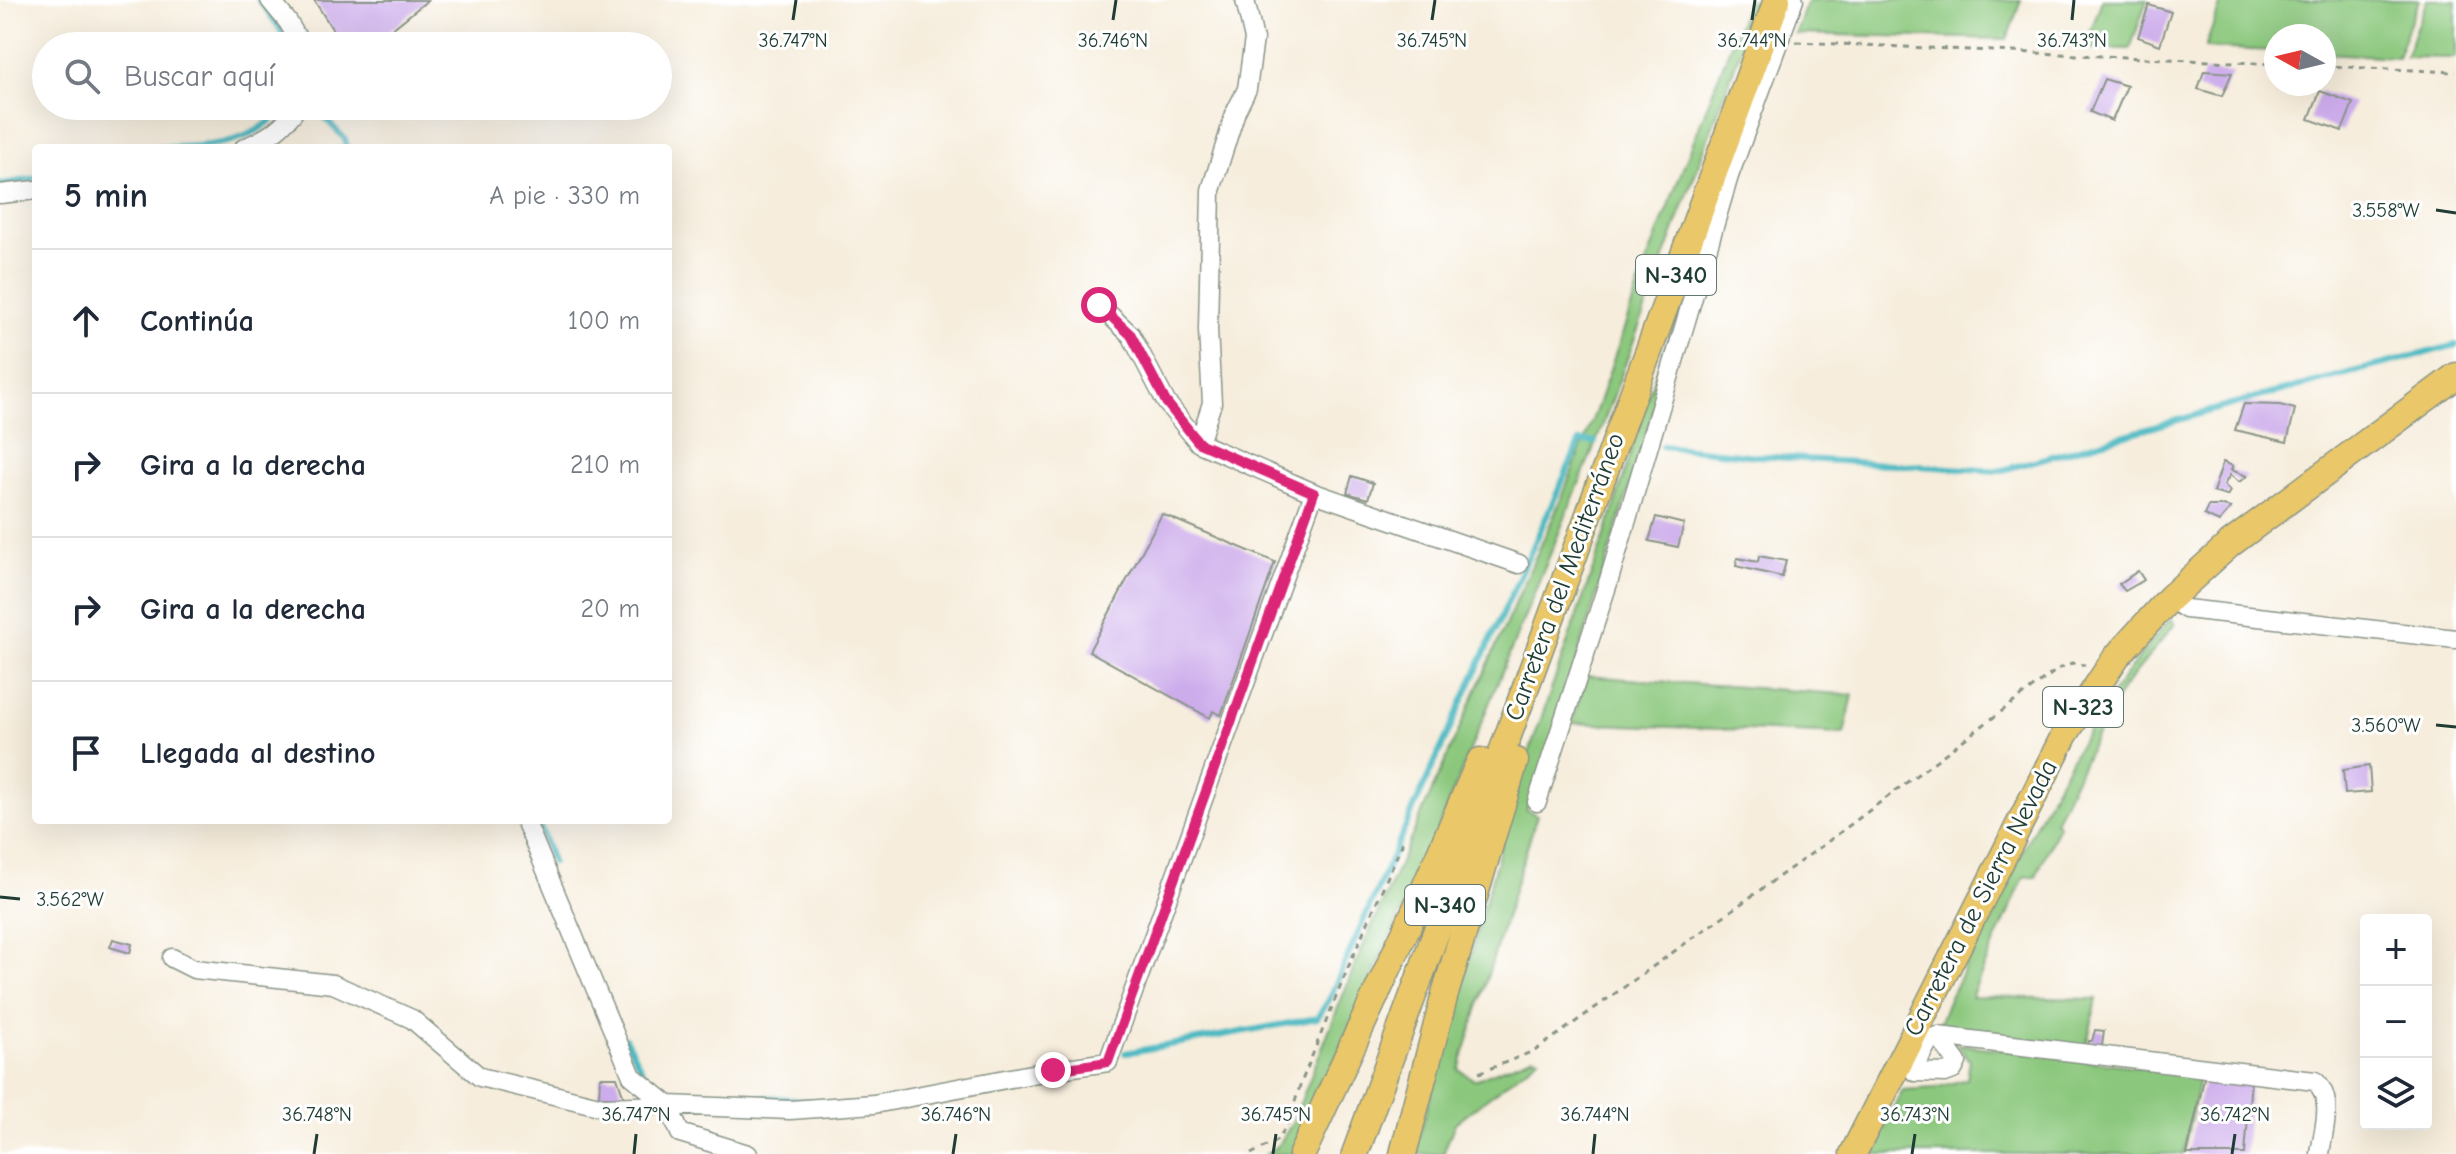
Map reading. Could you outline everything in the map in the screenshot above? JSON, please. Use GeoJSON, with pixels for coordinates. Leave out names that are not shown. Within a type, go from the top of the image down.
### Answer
{"type":"FeatureCollection","features":[{"type":"Feature","properties":{"kind":"highway","name":"Carretera del Mediterráneo"},"geometry":{"type":"LineString","coordinates":[[1355,1154],[1777,0]]}},
{"type":"Feature","properties":{"kind":"highway","name":"Carretera de Sierra Nevada"},"geometry":{"type":"LineString","coordinates":[[1853,1154],[1913,1052],[2065,734],[2117,656],[2170,598],[2230,544],[2456,376]]}},
{"type":"Feature","properties":{"kind":"highway"},"geometry":{"type":"LineString","coordinates":[[1302,1154],[1475,774],[1531,625],[1575,551]]}},
{"type":"Feature","properties":{"kind":"highway"},"geometry":{"type":"LineString","coordinates":[[1403,1154],[1445,994],[1519,748],[1536,655]]}},
{"type":"Feature","properties":{"kind":"street"},"geometry":{"type":"LineString","coordinates":[[270,0],[294,32]]}},
{"type":"Feature","properties":{"kind":"street"},"geometry":{"type":"LineString","coordinates":[[1199,443],[1212,403],[1208,330],[1211,190],[1236,111],[1247,89],[1254,39],[1245,0]]}},
{"type":"Feature","properties":{"kind":"street"},"geometry":{"type":"LineString","coordinates":[[1537,802],[1608,583],[1717,213],[1794,0]]}},
{"type":"Feature","properties":{"kind":"street"},"geometry":{"type":"LineString","coordinates":[[252,144],[273,134],[289,120]]}},
{"type":"Feature","properties":{"kind":"street"},"geometry":{"type":"LineString","coordinates":[[0,194],[32,190]]}},
{"type":"Feature","properties":{"kind":"street"},"geometry":{"type":"LineString","coordinates":[[1099,305],[1131,335],[1166,402],[1199,443],[1314,493],[1519,564]]}},
{"type":"Feature","properties":{"kind":"street"},"geometry":{"type":"LineString","coordinates":[[172,958],[194,969],[333,984],[412,1019],[480,1077],[603,1107],[668,1105],[790,1110],[874,1104],[1108,1062],[1314,493]]}},
{"type":"Feature","properties":{"kind":"street"},"geometry":{"type":"LineString","coordinates":[[2170,598],[2186,609],[2456,639]]}},
{"type":"Feature","properties":{"kind":"street"},"geometry":{"type":"LineString","coordinates":[[527,824],[632,1076],[668,1105],[680,1133],[748,1154]]}},
{"type":"Feature","properties":{"kind":"street"},"geometry":{"type":"LineString","coordinates":[[1938,1036],[1957,1062],[1953,1070],[1945,1073],[1915,1072],[1913,1052],[1938,1036],[2315,1081],[2321,1086],[2327,1100],[2320,1154]]}},
{"type":"Feature","properties":{"kind":"path"},"geometry":{"type":"LineString","coordinates":[[1781,38],[1794,42],[2264,63]]}},
{"type":"Feature","properties":{"kind":"path"},"geometry":{"type":"LineString","coordinates":[[2336,67],[2456,72]]}},
{"type":"Feature","properties":{"kind":"path"},"geometry":{"type":"LineString","coordinates":[[1479,1073],[1536,1050],[1826,843],[2058,669],[2072,663],[2108,670]]}},
{"type":"Feature","properties":{"kind":"path"},"geometry":{"type":"LineString","coordinates":[[1251,1154],[1278,1140],[1288,1123],[1347,970],[1405,837]]}},
{"type":"Feature","properties":{"kind":"green space"},"geometry":{"type":"Polygon","coordinates":[[[1748,0],[1759,0],[1601,430],[1434,838],[1293,1154],[1265,1154],[1285,1136],[1293,1121],[1357,960],[1560,502],[1598,405],[1647,261],[1748,0]]]}},
{"type":"Feature","properties":{"kind":"green space"},"geometry":{"type":"Polygon","coordinates":[[[1808,0],[2021,0],[2007,39],[1795,34],[1808,0]]]}},
{"type":"Feature","properties":{"kind":"green space"},"geometry":{"type":"Polygon","coordinates":[[[2102,0],[2147,0],[2130,49],[2085,48],[2102,0]]]}},
{"type":"Feature","properties":{"kind":"green space"},"geometry":{"type":"Polygon","coordinates":[[[2222,0],[2419,0],[2397,57],[2336,54],[2336,24],[2264,24],[2264,50],[2205,48],[2222,0]]]}},
{"type":"Feature","properties":{"kind":"green space"},"geometry":{"type":"Polygon","coordinates":[[[2427,0],[2456,0],[2456,58],[2405,57],[2427,0]]]}},
{"type":"Feature","properties":{"kind":"green space"},"geometry":{"type":"Polygon","coordinates":[[[1712,217],[1544,767],[1526,810],[1537,815],[1459,1069],[1474,1080],[1534,1056],[1539,1058],[1455,1123],[1443,1154],[1414,1154],[1520,779],[1614,509],[1648,395],[1712,217]]]}},
{"type":"Feature","properties":{"kind":"green space"},"geometry":{"type":"Polygon","coordinates":[[[2171,618],[2175,624],[2124,687],[2098,732],[2055,821],[2059,825],[2036,876],[2024,877],[1971,997],[2097,999],[2085,1051],[1938,1027],[1949,999],[2057,785],[2114,690],[2171,618]]]}},
{"type":"Feature","properties":{"kind":"green space"},"geometry":{"type":"Polygon","coordinates":[[[1586,676],[1853,695],[1844,734],[1572,723],[1586,676]]]}},
{"type":"Feature","properties":{"kind":"green space"},"geometry":{"type":"Polygon","coordinates":[[[1957,1044],[2200,1075],[2183,1154],[1871,1154],[1903,1090],[1935,1088],[1967,1079],[1970,1060],[1957,1044]]]}},
{"type":"Feature","properties":{"kind":"building"},"geometry":{"type":"Polygon","coordinates":[[[314,0],[428,0],[388,32],[334,32],[314,0]]]}},
{"type":"Feature","properties":{"kind":"building"},"geometry":{"type":"Polygon","coordinates":[[[2149,5],[2171,12],[2160,45],[2138,37],[2149,5]]]}},
{"type":"Feature","properties":{"kind":"building"},"geometry":{"type":"Polygon","coordinates":[[[2204,71],[2232,73],[2222,96],[2198,89],[2204,71]]]}},
{"type":"Feature","properties":{"kind":"building"},"geometry":{"type":"Polygon","coordinates":[[[2104,79],[2127,86],[2112,121],[2090,112],[2104,79]]]}},
{"type":"Feature","properties":{"kind":"building"},"geometry":{"type":"Polygon","coordinates":[[[2318,96],[2334,96],[2353,103],[2342,131],[2309,119],[2318,96]]]}},
{"type":"Feature","properties":{"kind":"building"},"geometry":{"type":"Polygon","coordinates":[[[2244,404],[2280,405],[2295,409],[2287,442],[2235,430],[2244,404]]]}},
{"type":"Feature","properties":{"kind":"building"},"geometry":{"type":"Polygon","coordinates":[[[2223,462],[2233,466],[2231,470],[2247,476],[2239,482],[2230,475],[2224,485],[2230,491],[2227,496],[2213,492],[2223,462]]]}},
{"type":"Feature","properties":{"kind":"building"},"geometry":{"type":"Polygon","coordinates":[[[1352,476],[1373,483],[1368,499],[1347,493],[1352,476]]]}},
{"type":"Feature","properties":{"kind":"building"},"geometry":{"type":"Polygon","coordinates":[[[2208,506],[2231,508],[2219,522],[2204,515],[2208,506]]]}},
{"type":"Feature","properties":{"kind":"building"},"geometry":{"type":"Polygon","coordinates":[[[1162,514],[1275,562],[1221,715],[1213,711],[1210,718],[1089,651],[1162,514]]]}},
{"type":"Feature","properties":{"kind":"building"},"geometry":{"type":"Polygon","coordinates":[[[1656,517],[1684,524],[1678,547],[1649,541],[1656,517]]]}},
{"type":"Feature","properties":{"kind":"building"},"geometry":{"type":"Polygon","coordinates":[[[1759,556],[1786,561],[1782,577],[1736,566],[1737,558],[1758,562],[1759,556]]]}},
{"type":"Feature","properties":{"kind":"building"},"geometry":{"type":"Polygon","coordinates":[[[2138,571],[2144,580],[2125,591],[2119,584],[2138,571]]]}},
{"type":"Feature","properties":{"kind":"building"},"geometry":{"type":"Polygon","coordinates":[[[2369,766],[2371,792],[2345,794],[2343,770],[2369,766]]]}},
{"type":"Feature","properties":{"kind":"building"},"geometry":{"type":"Polygon","coordinates":[[[113,939],[132,944],[130,953],[110,947],[113,939]]]}},
{"type":"Feature","properties":{"kind":"building"},"geometry":{"type":"Polygon","coordinates":[[[2095,1030],[2104,1031],[2101,1053],[2088,1051],[2095,1030]]]}},
{"type":"Feature","properties":{"kind":"building"},"geometry":{"type":"Polygon","coordinates":[[[2205,1074],[2251,1080],[2245,1154],[2187,1154],[2205,1074]]]}},
{"type":"Feature","properties":{"kind":"building"},"geometry":{"type":"Polygon","coordinates":[[[600,1077],[617,1077],[624,1098],[599,1097],[600,1077]]]}},
{"type":"Feature","properties":{"kind":"waterway"},"geometry":{"type":"LineString","coordinates":[[259,0],[282,32]]}},
{"type":"Feature","properties":{"kind":"waterway"},"geometry":{"type":"LineString","coordinates":[[215,144],[242,137],[272,120]]}},
{"type":"Feature","properties":{"kind":"waterway"},"geometry":{"type":"LineString","coordinates":[[327,120],[346,144]]}},
{"type":"Feature","properties":{"kind":"waterway"},"geometry":{"type":"LineString","coordinates":[[0,185],[32,179]]}},
{"type":"Feature","properties":{"kind":"waterway"},"geometry":{"type":"LineString","coordinates":[[1662,446],[1757,456],[1999,471],[2456,345]]}},
{"type":"Feature","properties":{"kind":"waterway"},"geometry":{"type":"LineString","coordinates":[[1125,1053],[1317,1018],[1329,1000],[1580,441],[1595,442]]}},
{"type":"Feature","properties":{"kind":"waterway"},"geometry":{"type":"LineString","coordinates":[[539,824],[552,862]]}},
{"type":"Feature","properties":{"kind":"waterway"},"geometry":{"type":"LineString","coordinates":[[625,1038],[646,1078]]}},
{"type":"Feature","properties":{"kind":"waterway"},"geometry":{"type":"LineString","coordinates":[[661,1090],[688,1096],[808,1101]]}},
{"type":"Feature","properties":{"kind":"route"},"geometry":{"type":"LineString","coordinates":[[1053,1070],[1108,1062],[1314,493],[1199,443],[1166,402],[1131,335],[1099,305]]}}]}
